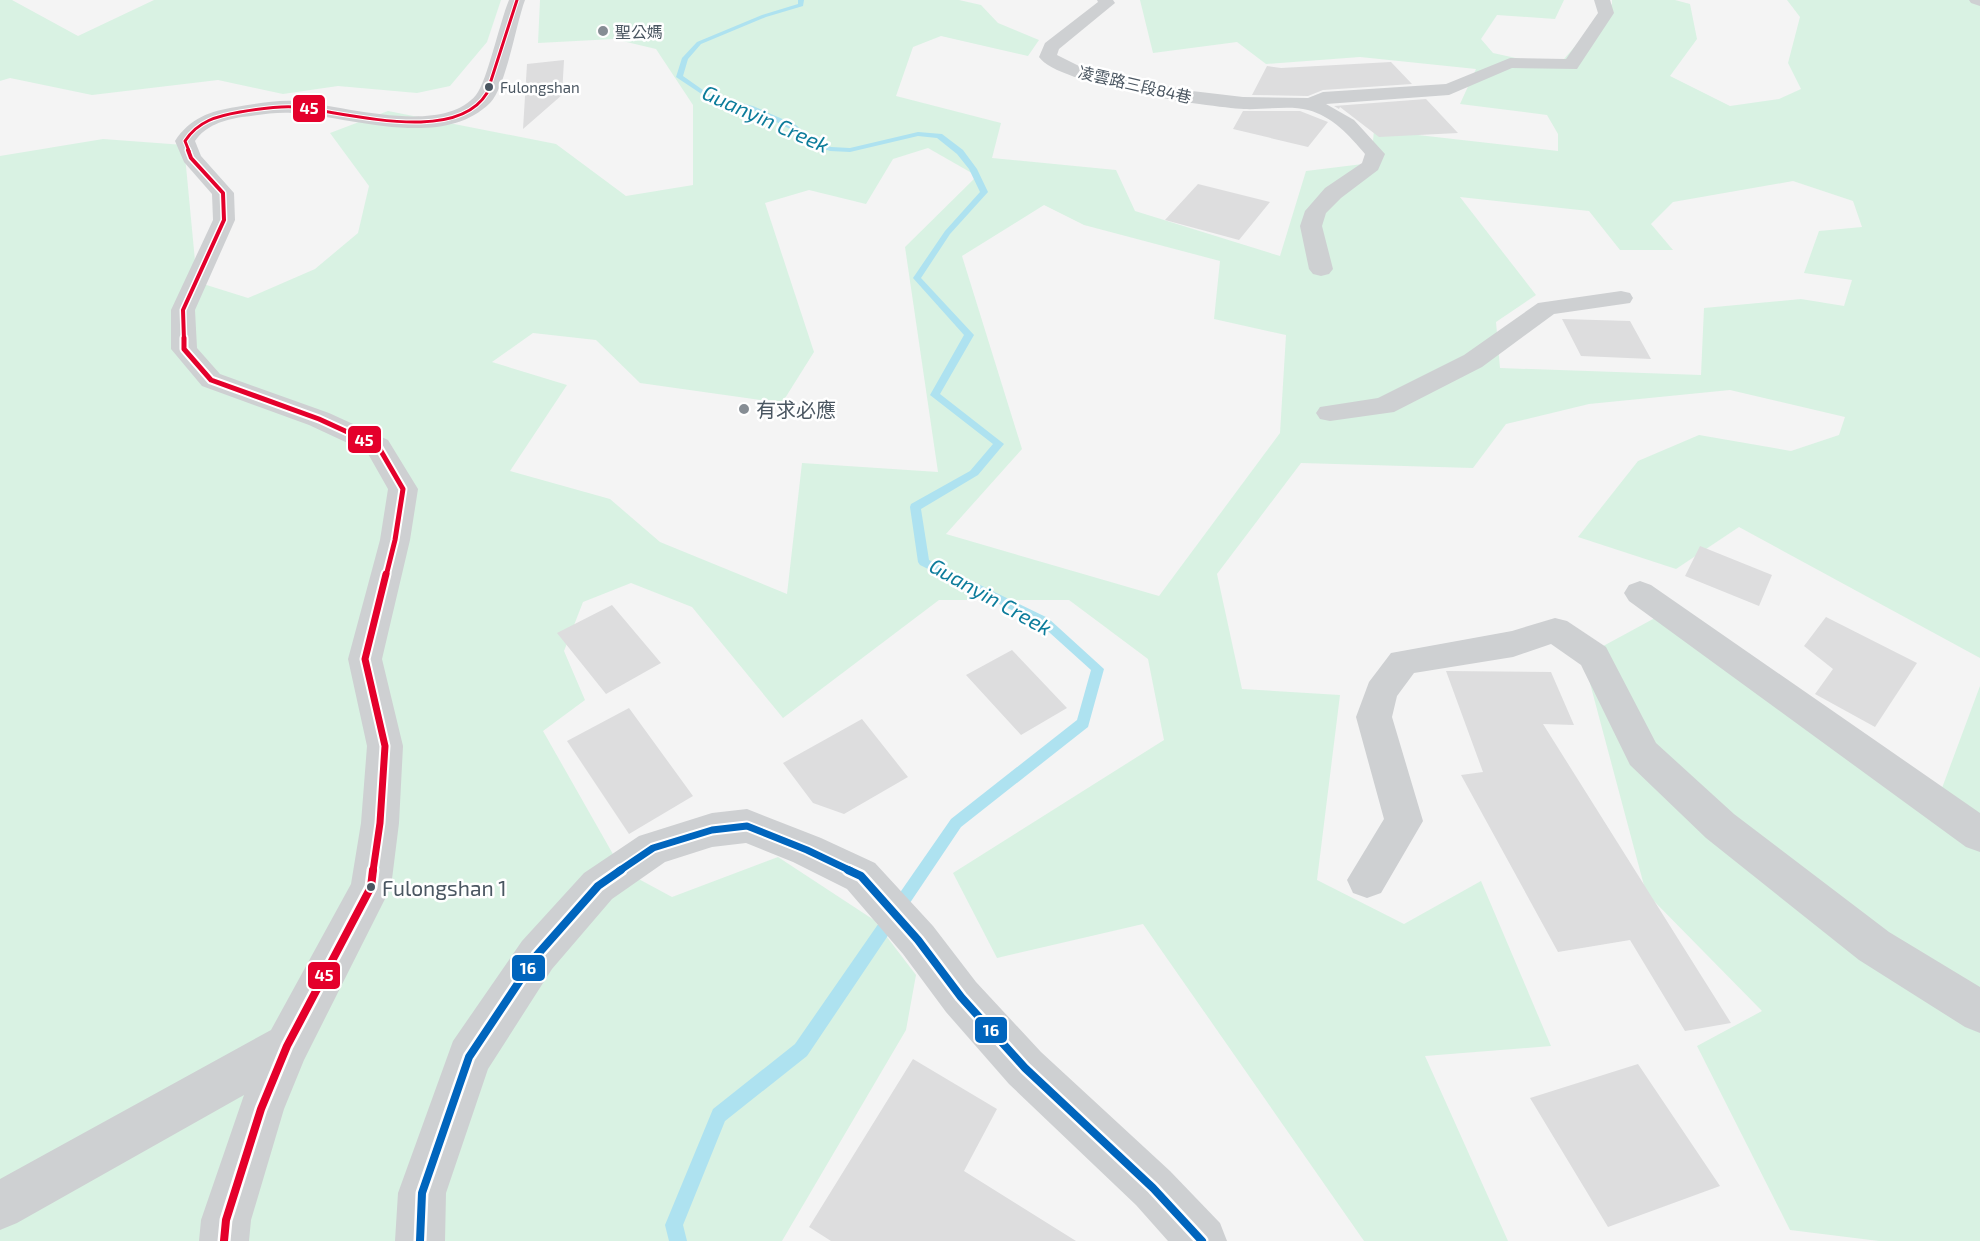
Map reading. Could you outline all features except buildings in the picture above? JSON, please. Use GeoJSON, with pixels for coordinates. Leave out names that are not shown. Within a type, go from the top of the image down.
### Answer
{"type":"FeatureCollection","features":[{"type":"Feature","properties":{"kind":"street"},"geometry":{"type":"LineString","coordinates":[[224,1241],[226,1220],[261,1108],[287,1046],[371,887],[380,823],[385,746],[365,659],[395,540],[403,489],[378,446],[319,419],[211,380],[184,349],[183,310],[224,220],[223,193],[191,158],[185,141],[191,130],[200,124],[223,115],[262,108],[293,107],[417,122],[440,121],[460,115],[485,97],[517,0]]}},
{"type":"Feature","properties":{"kind":"street","name":"凌雲路三段84巷"},"geometry":{"type":"LineString","coordinates":[[1105,0],[1107,3],[1051,47],[1048,57],[1084,75],[1192,97],[1243,103],[1311,104],[1341,117],[1357,131],[1376,154],[1371,166],[1333,193],[1316,211],[1311,226],[1322,269]]}},
{"type":"Feature","properties":{"kind":"street","name":"凌雲路三段84巷"},"geometry":{"type":"LineString","coordinates":[[1311,104],[1323,98],[1449,89],[1510,63],[1571,65],[1606,13],[1602,0]]}},
{"type":"Feature","properties":{"kind":"street"},"geometry":{"type":"LineString","coordinates":[[1330,413],[1383,406],[1473,361],[1547,308],[1621,298]]}},
{"type":"Feature","properties":{"kind":"street"},"geometry":{"type":"LineString","coordinates":[[1640,593],[1980,835]]}},
{"type":"Feature","properties":{"kind":"street"},"geometry":{"type":"LineString","coordinates":[[1367,880],[1404,821],[1374,717],[1380,692],[1403,662],[1513,644],[1555,630],[1594,656],[1643,754],[1720,826],[1874,946],[1980,1012]]}},
{"type":"Feature","properties":{"kind":"street"},"geometry":{"type":"LineString","coordinates":[[420,1241],[422,1193],[469,1057],[537,956],[598,886],[653,848],[712,830],[747,826],[807,850],[861,876],[918,940],[961,997],[1025,1068],[1153,1188],[1202,1241]]}},
{"type":"Feature","properties":{"kind":"street"},"geometry":{"type":"LineString","coordinates":[[0,1206],[287,1046]]}},
{"type":"Feature","properties":{"kind":"green space"},"geometry":{"type":"Polygon","coordinates":[[[0,0],[12,0],[78,36],[154,0],[501,0],[487,42],[450,86],[417,93],[338,86],[283,94],[218,80],[92,95],[10,78],[0,81],[0,0]]]}},
{"type":"Feature","properties":{"kind":"green space"},"geometry":{"type":"Polygon","coordinates":[[[540,0],[959,0],[981,5],[998,23],[1039,40],[1028,56],[941,36],[913,47],[896,96],[1001,123],[992,158],[1116,170],[1135,211],[1280,256],[1306,171],[1371,163],[1374,130],[1558,151],[1558,134],[1547,115],[1460,104],[1476,69],[1360,57],[1266,64],[1237,42],[1153,53],[1140,0],[1564,0],[1555,19],[1497,15],[1481,39],[1493,53],[1529,61],[1564,59],[1612,4],[1612,0],[1675,0],[1690,4],[1697,39],[1670,76],[1730,106],[1779,99],[1801,89],[1788,63],[1800,17],[1787,0],[1980,0],[1980,658],[1739,527],[1676,569],[1578,537],[1638,461],[1699,435],[1791,451],[1839,435],[1845,417],[1730,390],[1589,404],[1506,424],[1473,468],[1301,463],[1217,574],[1242,689],[1340,695],[1317,880],[1404,924],[1481,881],[1551,1046],[1425,1056],[1508,1241],[1364,1241],[1143,924],[997,958],[953,873],[1164,740],[1148,659],[1069,600],[939,600],[783,718],[692,607],[631,583],[583,602],[564,651],[585,700],[543,731],[622,870],[672,897],[778,857],[874,920],[916,975],[906,1030],[782,1241],[0,1241],[0,156],[103,139],[184,145],[197,282],[248,298],[315,269],[358,233],[369,186],[330,133],[388,111],[556,144],[626,196],[693,185],[693,105],[656,49],[614,39],[538,43],[540,0]],[[928,148],[893,159],[866,204],[809,190],[765,203],[814,352],[782,403],[640,383],[596,340],[533,333],[492,362],[567,385],[510,471],[610,499],[660,542],[787,594],[802,463],[938,472],[905,247],[977,176],[928,148]],[[1793,181],[1673,202],[1651,224],[1673,250],[1620,250],[1589,211],[1460,197],[1536,295],[1496,322],[1500,368],[1701,375],[1704,308],[1801,299],[1844,306],[1852,280],[1804,273],[1819,231],[1862,227],[1853,201],[1793,181]],[[1044,205],[962,256],[1022,449],[946,534],[1159,596],[1280,433],[1286,335],[1214,319],[1220,261],[1084,225],[1044,205]]]}},
{"type":"Feature","properties":{"kind":"green space"},"geometry":{"type":"Polygon","coordinates":[[[1677,606],[1942,788],[1980,686],[1980,1241],[1879,1241],[1790,1230],[1697,1046],[1762,1011],[1646,893],[1583,657],[1677,606]]]}},
{"type":"Feature","properties":{"kind":"waterway","name":"Guanyin Creek"},"geometry":{"type":"LineString","coordinates":[[678,1241],[674,1225],[719,1115],[801,1050],[956,823],[1083,723],[1098,669],[1044,621],[924,562],[915,507],[974,473],[999,444],[935,395],[969,335],[917,278],[931,254],[984,192],[973,169],[960,152],[939,136],[918,134],[850,150],[830,149],[808,140],[793,127],[751,107],[708,96],[679,77],[685,58],[699,43],[764,16],[801,5],[801,0]]}},
{"type":"Feature","properties":{"kind":"transit line","name":"45"},"geometry":{"type":"LineString","coordinates":[[224,1241],[226,1220],[261,1109],[287,1046],[371,887],[380,823],[385,746],[365,659],[395,540],[403,489],[378,446],[319,419],[211,380],[184,349],[183,310],[224,220],[223,193],[191,158],[185,141],[194,129],[212,119],[234,113],[271,108],[316,109],[366,118],[416,123],[440,120],[462,113],[483,99],[487,93],[517,0]]}},
{"type":"Feature","properties":{"kind":"transit line","name":"16"},"geometry":{"type":"LineString","coordinates":[[420,1241],[422,1193],[469,1057],[537,955],[598,886],[653,848],[712,830],[747,826],[807,850],[861,876],[918,940],[961,997],[1025,1068],[1153,1188],[1202,1241]]}},
{"type":"Feature","properties":{"kind":"place","name":"聖公媽"},"geometry":{"type":"Point","coordinates":[603,31]}},
{"type":"Feature","properties":{"kind":"place","name":"Fulongshan"},"geometry":{"type":"Point","coordinates":[489,87]}},
{"type":"Feature","properties":{"kind":"place","name":"有求必應"},"geometry":{"type":"Point","coordinates":[744,409]}},
{"type":"Feature","properties":{"kind":"place","name":"Fulongshan 1"},"geometry":{"type":"Point","coordinates":[371,887]}}]}
